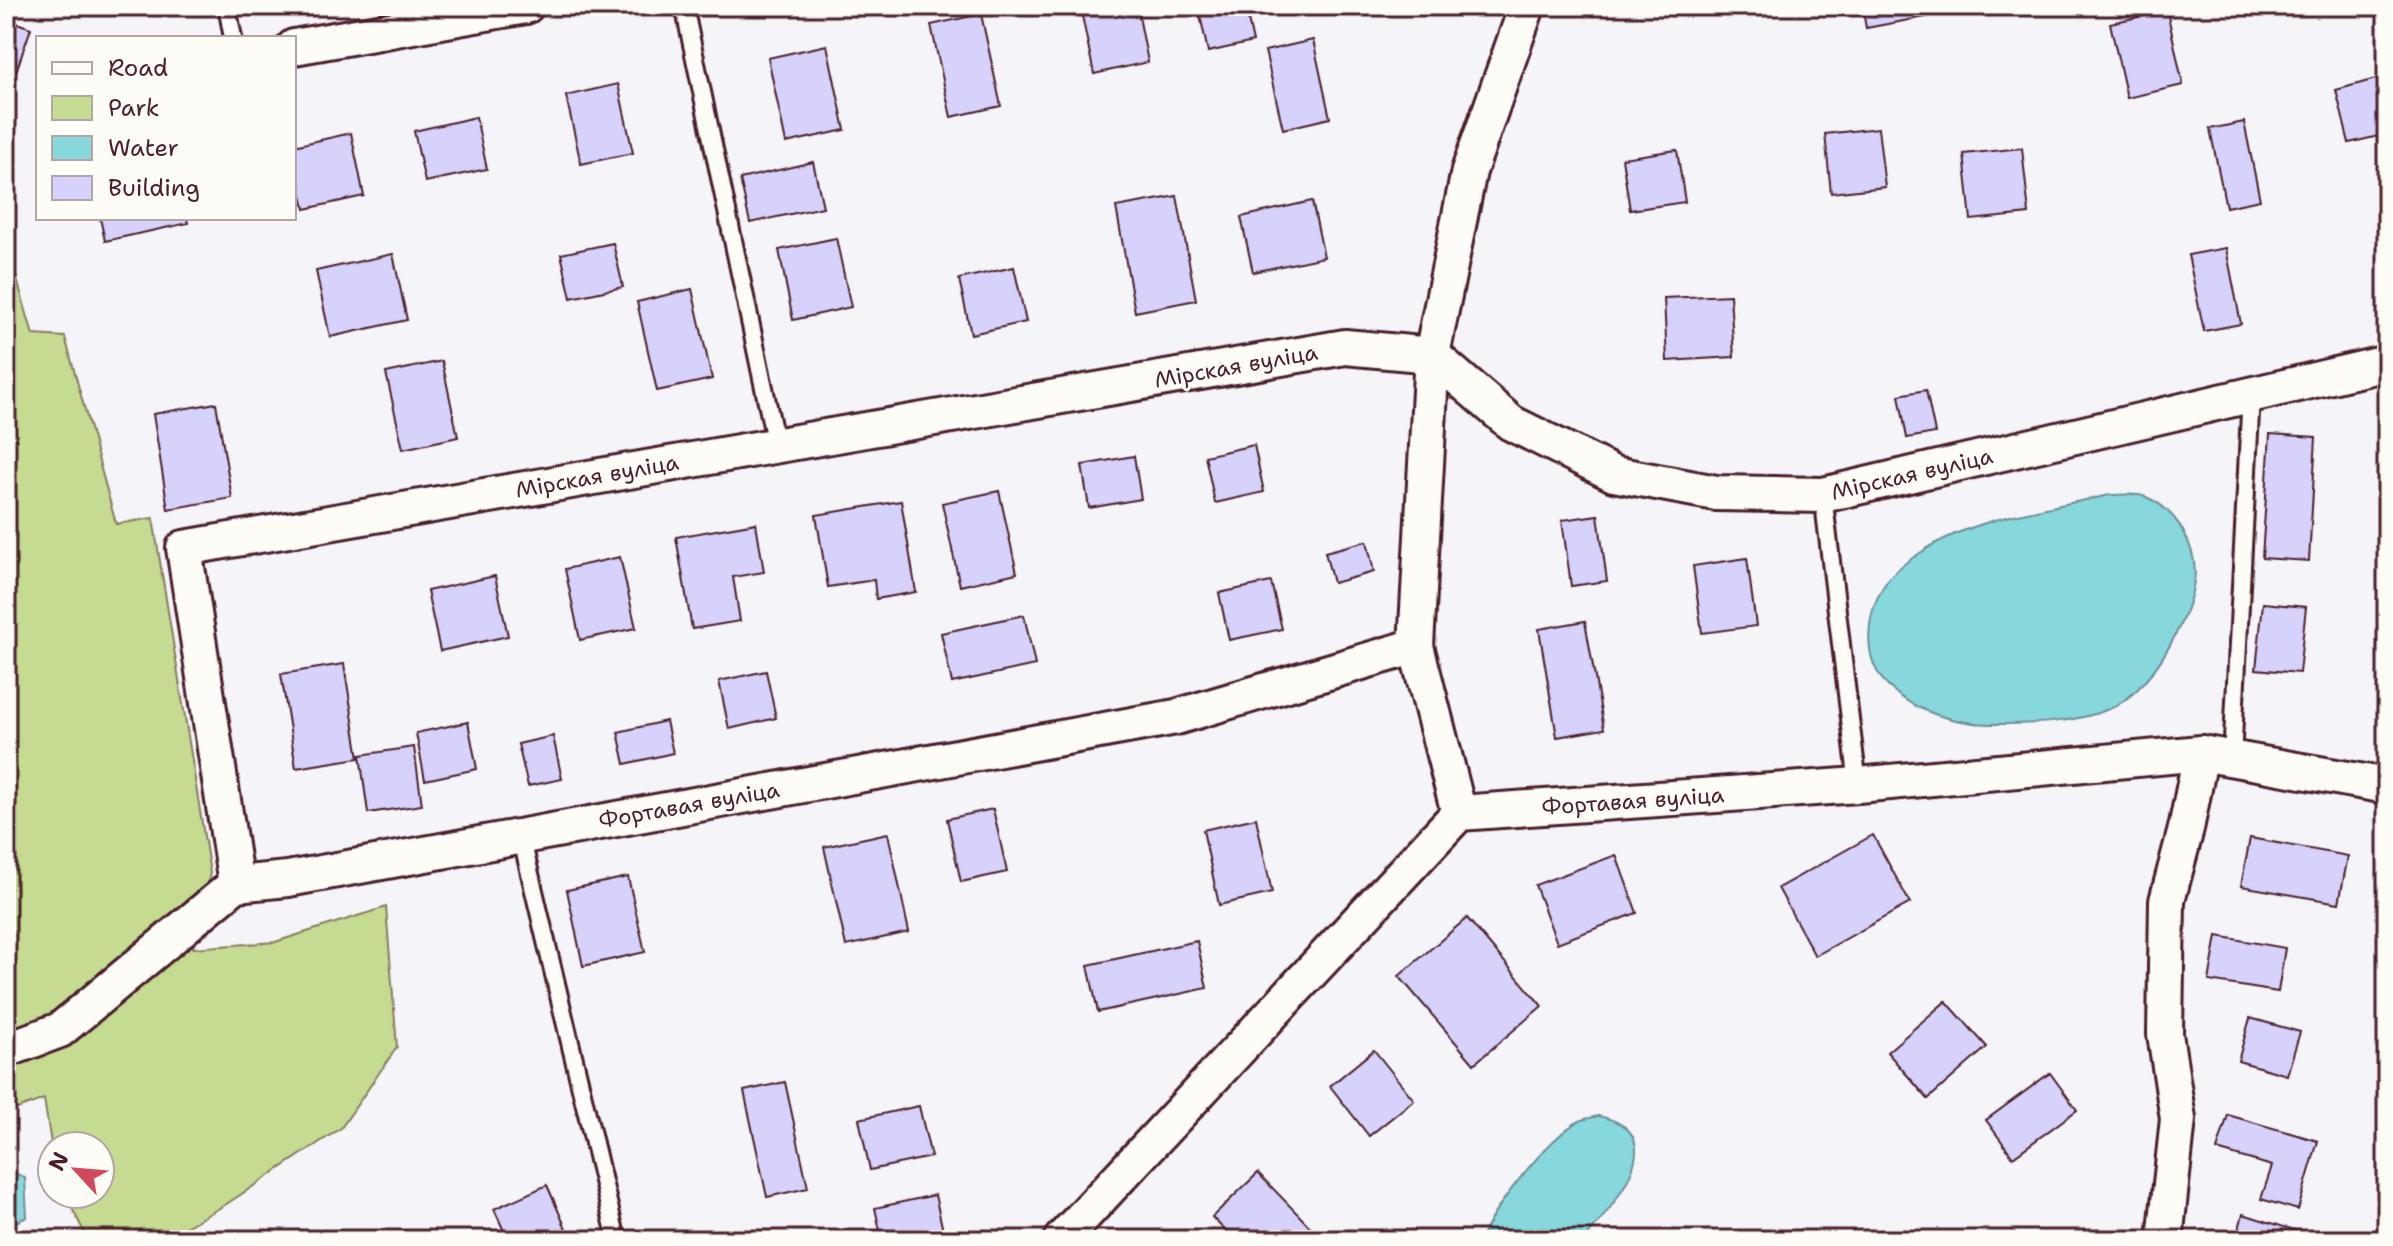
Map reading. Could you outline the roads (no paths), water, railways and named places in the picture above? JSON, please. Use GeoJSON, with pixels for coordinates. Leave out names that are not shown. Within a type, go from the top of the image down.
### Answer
{"type":"FeatureCollection","features":[{"type":"Feature","properties":{"kind":"street"},"geometry":{"type":"LineString","coordinates":[[296,47],[526,6]]}},
{"type":"Feature","properties":{"kind":"street"},"geometry":{"type":"LineString","coordinates":[[1061,1240],[1459,813],[1416,646],[1432,355],[1469,171],[1527,6]]}},
{"type":"Feature","properties":{"kind":"street","name":"Мірская вуліца"},"geometry":{"type":"LineString","coordinates":[[236,884],[184,548],[1345,347],[1432,355],[1511,423],[1614,474],[1716,493],[1823,495],[2387,363]]}},
{"type":"Feature","properties":{"kind":"street","name":"Фортавая вуліца"},"geometry":{"type":"LineString","coordinates":[[236,884],[288,879],[1176,717],[1416,646]]}},
{"type":"Feature","properties":{"kind":"street"},"geometry":{"type":"LineString","coordinates":[[2165,1240],[2178,1119],[2165,1034],[2167,901],[2186,829],[2216,756]]}},
{"type":"Feature","properties":{"kind":"street","name":"Фортавая вуліца"},"geometry":{"type":"LineString","coordinates":[[1459,813],[2216,756],[2387,786]]}},
{"type":"Feature","properties":{"kind":"street"},"geometry":{"type":"LineString","coordinates":[[6,1050],[60,1030],[236,884]]}},
{"type":"Feature","properties":{"kind":"lane"},"geometry":{"type":"LineString","coordinates":[[227,6],[233,36]]}},
{"type":"Feature","properties":{"kind":"lane"},"geometry":{"type":"LineString","coordinates":[[684,6],[776,445]]}},
{"type":"Feature","properties":{"kind":"lane"},"geometry":{"type":"LineString","coordinates":[[2216,756],[2251,394]]}},
{"type":"Feature","properties":{"kind":"lane"},"geometry":{"type":"LineString","coordinates":[[1823,495],[1858,785]]}},
{"type":"Feature","properties":{"kind":"lane"},"geometry":{"type":"LineString","coordinates":[[521,836],[617,1240]]}},
{"type":"Feature","properties":{"kind":"water"},"geometry":{"type":"Polygon","coordinates":[[[2110,495],[2146,497],[2167,511],[2184,532],[2195,570],[2190,599],[2175,636],[2139,688],[2109,709],[2081,718],[1989,724],[1936,714],[1911,703],[1889,687],[1874,663],[1869,635],[1874,606],[1887,581],[1898,570],[1940,541],[1962,531],[2011,516],[2110,495]]]}},
{"type":"Feature","properties":{"kind":"water"},"geometry":{"type":"Polygon","coordinates":[[[1598,1116],[1621,1125],[1633,1137],[1636,1153],[1632,1171],[1622,1190],[1584,1240],[1481,1240],[1509,1193],[1554,1140],[1582,1120],[1598,1116]]]}},
{"type":"Feature","properties":{"kind":"water"},"geometry":{"type":"Polygon","coordinates":[[[6,1168],[25,1178],[27,1217],[6,1226],[6,1168]]]}}]}
